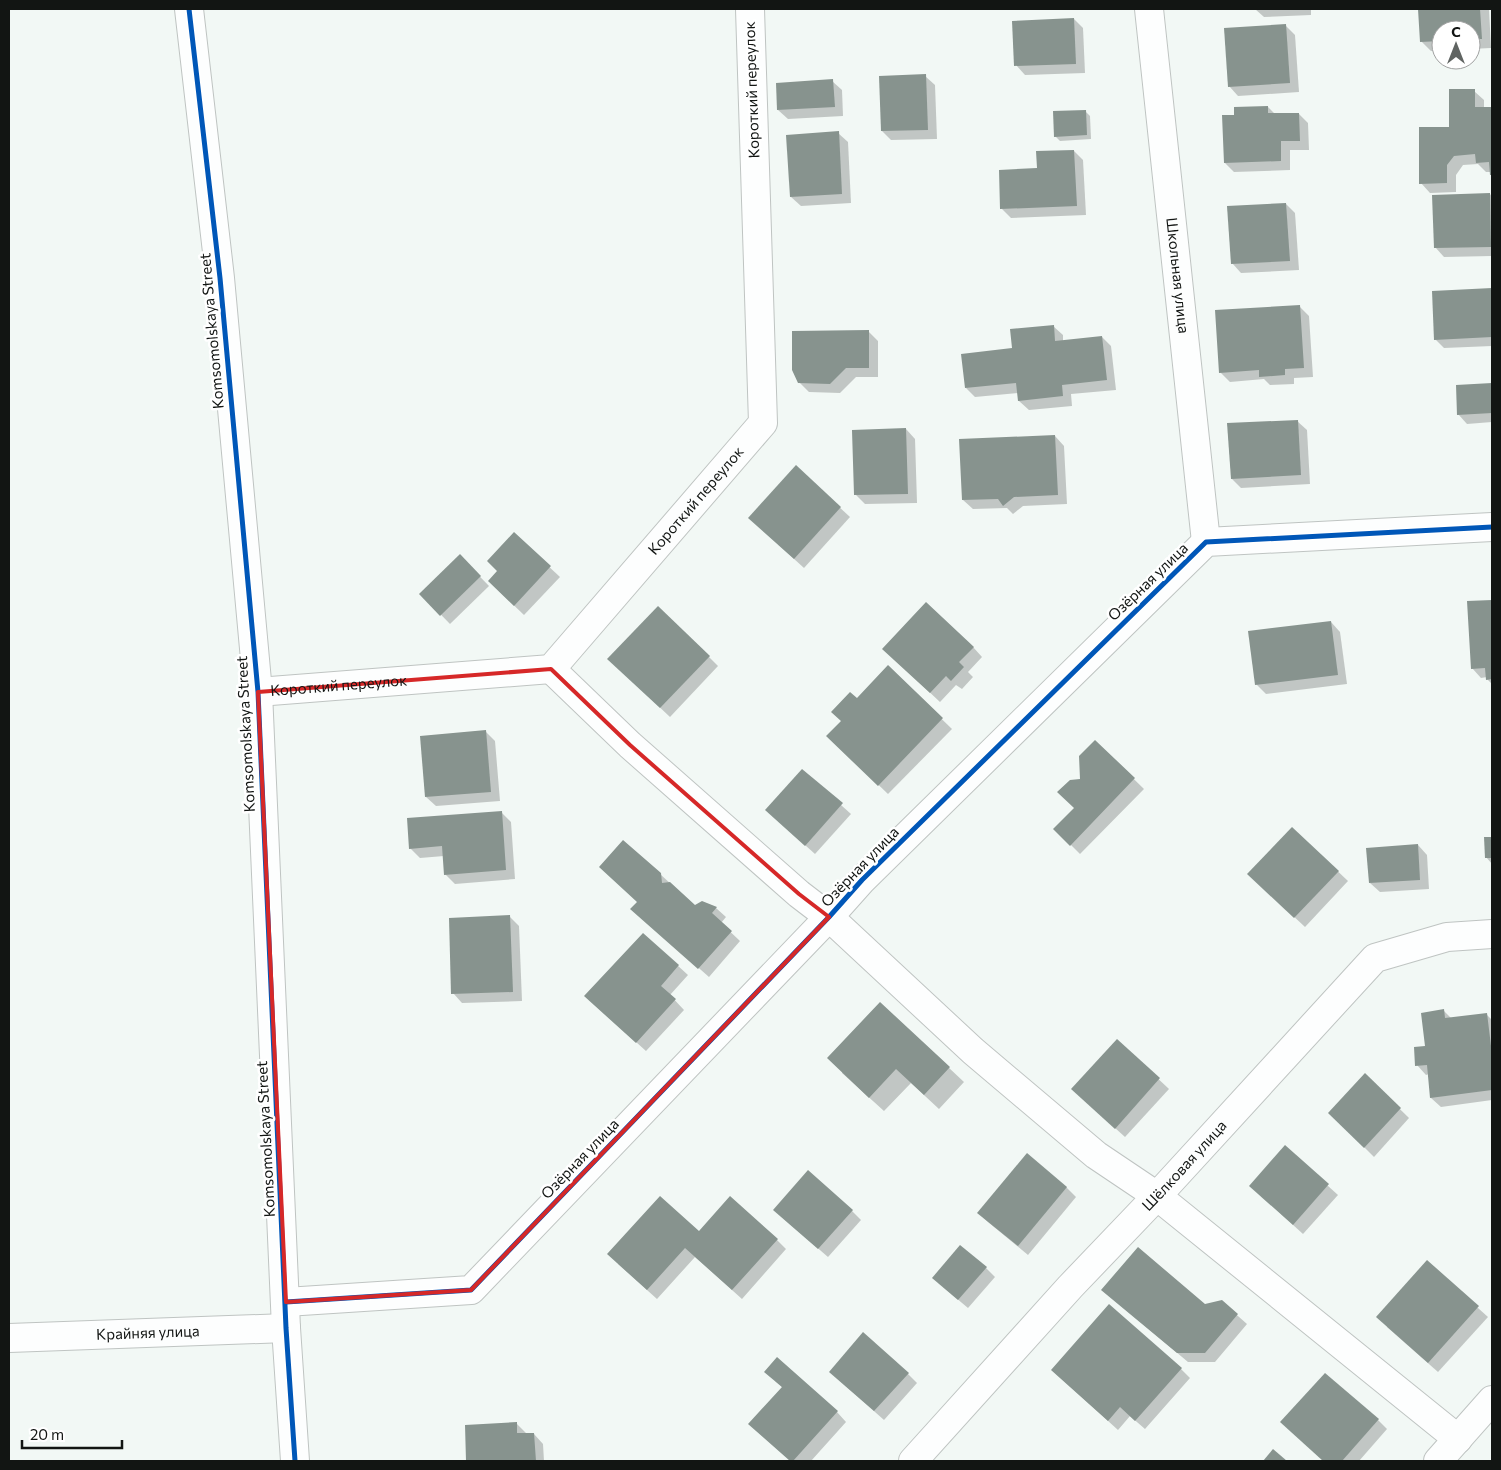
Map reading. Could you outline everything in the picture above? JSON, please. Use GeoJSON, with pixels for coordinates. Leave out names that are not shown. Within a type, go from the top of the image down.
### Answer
{"type":"FeatureCollection","features":[{"type":"Feature","properties":{"kind":"street","name":"Komsomolskaya Street"},"geometry":{"type":"LineString","coordinates":[[189,9],[220,278],[258,692],[286,1315],[295,1461]]}},
{"type":"Feature","properties":{"kind":"street","name":"Короткий переулок"},"geometry":{"type":"LineString","coordinates":[[258,692],[551,669],[763,423],[750,9]]}},
{"type":"Feature","properties":{"kind":"street","name":"Школьная улица"},"geometry":{"type":"LineString","coordinates":[[1149,9],[1206,542]]}},
{"type":"Feature","properties":{"kind":"street","name":"Озёрная улица"},"geometry":{"type":"LineString","coordinates":[[286,1315],[471,1290],[862,880],[1206,542],[1492,527]]}},
{"type":"Feature","properties":{"kind":"street"},"geometry":{"type":"LineString","coordinates":[[551,669],[630,745],[799,894],[829,916],[973,1051],[1096,1154],[1157,1196],[1458,1439]]}},
{"type":"Feature","properties":{"kind":"street","name":"Шёлковая улица"},"geometry":{"type":"LineString","coordinates":[[913,1461],[1070,1287],[1157,1196],[1375,958],[1447,937],[1492,934]]}},
{"type":"Feature","properties":{"kind":"street","name":"Крайняя улица"},"geometry":{"type":"LineString","coordinates":[[9,1338],[286,1315]]}},
{"type":"Feature","properties":{"kind":"street"},"geometry":{"type":"LineString","coordinates":[[1438,1461],[1492,1400]]}},
{"type":"Feature","properties":{"kind":"highlighted area"},"geometry":{"type":"Polygon","coordinates":[[[551,669],[630,745],[799,894],[829,917],[471,1290],[286,1302],[258,692],[551,669]]]}},
{"type":"Feature","properties":{"kind":"building"},"geometry":{"type":"Polygon","coordinates":[[[1418,9],[1480,9],[1481,20],[1431,20],[1431,41],[1420,42],[1418,9]]]}},
{"type":"Feature","properties":{"kind":"building"},"geometry":{"type":"Polygon","coordinates":[[[1074,18],[1076,64],[1014,66],[1012,21],[1074,18]]]}},
{"type":"Feature","properties":{"kind":"building"},"geometry":{"type":"Polygon","coordinates":[[[1286,24],[1290,83],[1228,87],[1224,28],[1286,24]]]}},
{"type":"Feature","properties":{"kind":"building"},"geometry":{"type":"Polygon","coordinates":[[[926,74],[928,130],[881,131],[879,76],[926,74]]]}},
{"type":"Feature","properties":{"kind":"building"},"geometry":{"type":"Polygon","coordinates":[[[833,79],[835,107],[777,110],[776,83],[833,79]]]}},
{"type":"Feature","properties":{"kind":"building"},"geometry":{"type":"Polygon","coordinates":[[[1449,89],[1475,89],[1475,107],[1492,107],[1492,175],[1490,175],[1489,162],[1476,163],[1475,154],[1454,156],[1447,165],[1447,183],[1419,184],[1419,127],[1449,127],[1449,89]]]}},
{"type":"Feature","properties":{"kind":"building"},"geometry":{"type":"Polygon","coordinates":[[[1268,106],[1268,113],[1299,113],[1300,141],[1281,141],[1281,161],[1224,163],[1222,115],[1234,115],[1234,107],[1268,106]]]}},
{"type":"Feature","properties":{"kind":"building"},"geometry":{"type":"Polygon","coordinates":[[[1086,110],[1087,135],[1054,137],[1053,111],[1086,110]]]}},
{"type":"Feature","properties":{"kind":"building"},"geometry":{"type":"Polygon","coordinates":[[[839,131],[842,194],[790,197],[786,135],[839,131]]]}},
{"type":"Feature","properties":{"kind":"building"},"geometry":{"type":"Polygon","coordinates":[[[1074,150],[1077,206],[1000,209],[999,170],[1037,168],[1036,151],[1074,150]]]}},
{"type":"Feature","properties":{"kind":"building"},"geometry":{"type":"Polygon","coordinates":[[[1490,193],[1491,247],[1434,248],[1432,195],[1490,193]]]}},
{"type":"Feature","properties":{"kind":"building"},"geometry":{"type":"Polygon","coordinates":[[[1286,203],[1290,261],[1231,264],[1227,206],[1286,203]]]}},
{"type":"Feature","properties":{"kind":"building"},"geometry":{"type":"Polygon","coordinates":[[[1492,288],[1492,337],[1434,340],[1432,291],[1492,288]]]}},
{"type":"Feature","properties":{"kind":"building"},"geometry":{"type":"Polygon","coordinates":[[[1300,305],[1304,368],[1285,369],[1285,375],[1259,377],[1259,370],[1219,373],[1215,310],[1300,305]]]}},
{"type":"Feature","properties":{"kind":"building"},"geometry":{"type":"Polygon","coordinates":[[[1054,325],[1055,341],[1102,336],[1107,380],[1062,385],[1063,396],[1018,401],[1016,383],[965,388],[961,354],[1012,348],[1010,329],[1054,325]]]}},
{"type":"Feature","properties":{"kind":"building"},"geometry":{"type":"Polygon","coordinates":[[[869,330],[869,368],[846,368],[830,384],[798,383],[792,370],[792,331],[869,330]]]}},
{"type":"Feature","properties":{"kind":"building"},"geometry":{"type":"Polygon","coordinates":[[[1492,383],[1492,413],[1457,415],[1456,385],[1492,383]]]}},
{"type":"Feature","properties":{"kind":"building"},"geometry":{"type":"Polygon","coordinates":[[[1298,420],[1301,475],[1231,479],[1227,423],[1298,420]]]}},
{"type":"Feature","properties":{"kind":"building"},"geometry":{"type":"Polygon","coordinates":[[[906,428],[908,494],[854,495],[852,430],[906,428]]]}},
{"type":"Feature","properties":{"kind":"building"},"geometry":{"type":"Polygon","coordinates":[[[1055,435],[1058,495],[1014,497],[1003,506],[998,499],[962,500],[959,439],[1055,435]]]}},
{"type":"Feature","properties":{"kind":"building"},"geometry":{"type":"Polygon","coordinates":[[[796,465],[841,507],[794,559],[748,518],[796,465]]]}},
{"type":"Feature","properties":{"kind":"building"},"geometry":{"type":"Polygon","coordinates":[[[514,532],[551,566],[514,606],[488,581],[497,571],[487,561],[514,532]]]}},
{"type":"Feature","properties":{"kind":"building"},"geometry":{"type":"Polygon","coordinates":[[[460,554],[481,576],[440,616],[419,594],[460,554]]]}},
{"type":"Feature","properties":{"kind":"building"},"geometry":{"type":"Polygon","coordinates":[[[1492,600],[1492,679],[1486,680],[1485,668],[1471,669],[1467,601],[1492,600]]]}},
{"type":"Feature","properties":{"kind":"building"},"geometry":{"type":"Polygon","coordinates":[[[926,602],[974,647],[959,662],[964,667],[951,681],[946,676],[930,693],[882,649],[926,602]]]}},
{"type":"Feature","properties":{"kind":"building"},"geometry":{"type":"Polygon","coordinates":[[[658,606],[710,656],[660,708],[607,659],[658,606]]]}},
{"type":"Feature","properties":{"kind":"building"},"geometry":{"type":"Polygon","coordinates":[[[1331,621],[1338,675],[1255,685],[1248,631],[1331,621]]]}},
{"type":"Feature","properties":{"kind":"building"},"geometry":{"type":"Polygon","coordinates":[[[888,665],[943,718],[878,786],[826,736],[841,721],[831,712],[850,692],[857,698],[888,665]]]}},
{"type":"Feature","properties":{"kind":"building"},"geometry":{"type":"Polygon","coordinates":[[[486,730],[491,792],[425,797],[420,736],[486,730]]]}},
{"type":"Feature","properties":{"kind":"building"},"geometry":{"type":"Polygon","coordinates":[[[1095,740],[1135,778],[1070,846],[1053,829],[1074,808],[1057,792],[1070,780],[1080,779],[1079,756],[1095,740]]]}},
{"type":"Feature","properties":{"kind":"building"},"geometry":{"type":"Polygon","coordinates":[[[802,769],[843,803],[805,846],[765,810],[802,769]]]}},
{"type":"Feature","properties":{"kind":"building"},"geometry":{"type":"Polygon","coordinates":[[[502,811],[506,870],[444,875],[442,846],[409,849],[407,818],[502,811]]]}},
{"type":"Feature","properties":{"kind":"building"},"geometry":{"type":"Polygon","coordinates":[[[1292,827],[1339,871],[1294,918],[1247,874],[1292,827]]]}},
{"type":"Feature","properties":{"kind":"building"},"geometry":{"type":"Polygon","coordinates":[[[1484,837],[1492,837],[1492,858],[1485,858],[1484,837]]]}},
{"type":"Feature","properties":{"kind":"building"},"geometry":{"type":"Polygon","coordinates":[[[623,840],[661,873],[662,883],[670,882],[695,905],[702,901],[717,907],[712,913],[732,931],[698,969],[630,909],[637,902],[599,867],[623,840]]]}},
{"type":"Feature","properties":{"kind":"building"},"geometry":{"type":"Polygon","coordinates":[[[1418,844],[1420,880],[1369,883],[1366,848],[1418,844]]]}},
{"type":"Feature","properties":{"kind":"building"},"geometry":{"type":"Polygon","coordinates":[[[510,915],[513,992],[451,994],[449,918],[510,915]]]}},
{"type":"Feature","properties":{"kind":"building"},"geometry":{"type":"Polygon","coordinates":[[[643,933],[679,965],[661,986],[676,999],[636,1043],[584,996],[643,933]]]}},
{"type":"Feature","properties":{"kind":"building"},"geometry":{"type":"Polygon","coordinates":[[[880,1002],[950,1067],[924,1095],[896,1069],[869,1098],[827,1058],[880,1002]]]}},
{"type":"Feature","properties":{"kind":"building"},"geometry":{"type":"Polygon","coordinates":[[[1444,1009],[1445,1018],[1487,1013],[1492,1054],[1492,1090],[1430,1098],[1427,1065],[1415,1066],[1414,1047],[1425,1046],[1421,1013],[1444,1009]]]}},
{"type":"Feature","properties":{"kind":"building"},"geometry":{"type":"Polygon","coordinates":[[[1117,1039],[1160,1078],[1115,1129],[1071,1089],[1117,1039]]]}},
{"type":"Feature","properties":{"kind":"building"},"geometry":{"type":"Polygon","coordinates":[[[1365,1073],[1401,1108],[1364,1148],[1328,1113],[1365,1073]]]}},
{"type":"Feature","properties":{"kind":"building"},"geometry":{"type":"Polygon","coordinates":[[[1285,1145],[1329,1184],[1293,1225],[1249,1186],[1285,1145]]]}},
{"type":"Feature","properties":{"kind":"building"},"geometry":{"type":"Polygon","coordinates":[[[1027,1153],[1067,1187],[1018,1246],[977,1213],[1027,1153]]]}},
{"type":"Feature","properties":{"kind":"building"},"geometry":{"type":"Polygon","coordinates":[[[808,1170],[853,1210],[818,1249],[773,1210],[808,1170]]]}},
{"type":"Feature","properties":{"kind":"building"},"geometry":{"type":"Polygon","coordinates":[[[660,1196],[699,1231],[730,1196],[778,1239],[732,1290],[685,1248],[647,1290],[607,1254],[660,1196]]]}},
{"type":"Feature","properties":{"kind":"building"},"geometry":{"type":"Polygon","coordinates":[[[960,1245],[987,1267],[958,1300],[932,1278],[960,1245]]]}},
{"type":"Feature","properties":{"kind":"building"},"geometry":{"type":"Polygon","coordinates":[[[1138,1247],[1205,1304],[1222,1300],[1238,1314],[1205,1353],[1177,1353],[1101,1290],[1138,1247]]]}},
{"type":"Feature","properties":{"kind":"building"},"geometry":{"type":"Polygon","coordinates":[[[1427,1260],[1479,1306],[1428,1363],[1376,1317],[1427,1260]]]}},
{"type":"Feature","properties":{"kind":"building"},"geometry":{"type":"Polygon","coordinates":[[[1109,1304],[1182,1368],[1135,1421],[1120,1407],[1108,1421],[1051,1370],[1109,1304]]]}},
{"type":"Feature","properties":{"kind":"building"},"geometry":{"type":"Polygon","coordinates":[[[863,1332],[909,1373],[874,1411],[829,1372],[863,1332]]]}},
{"type":"Feature","properties":{"kind":"building"},"geometry":{"type":"Polygon","coordinates":[[[777,1357],[838,1411],[793,1461],[790,1461],[748,1424],[782,1387],[764,1372],[777,1357]]]}},
{"type":"Feature","properties":{"kind":"building"},"geometry":{"type":"Polygon","coordinates":[[[1325,1373],[1379,1419],[1342,1461],[1323,1461],[1280,1422],[1325,1373]]]}},
{"type":"Feature","properties":{"kind":"building"},"geometry":{"type":"Polygon","coordinates":[[[517,1422],[517,1433],[534,1433],[536,1461],[466,1461],[465,1425],[517,1422]]]}},
{"type":"Feature","properties":{"kind":"building"},"geometry":{"type":"Polygon","coordinates":[[[1273,1449],[1287,1461],[1263,1461],[1273,1449]]]}},
{"type":"Feature","properties":{"kind":"cycle path"},"geometry":{"type":"LineString","coordinates":[[189,9],[220,278],[258,692],[286,1328],[295,1461]]}},
{"type":"Feature","properties":{"kind":"cycle path"},"geometry":{"type":"LineString","coordinates":[[286,1302],[471,1290],[829,917],[862,880],[1206,542],[1492,527]]}}]}
